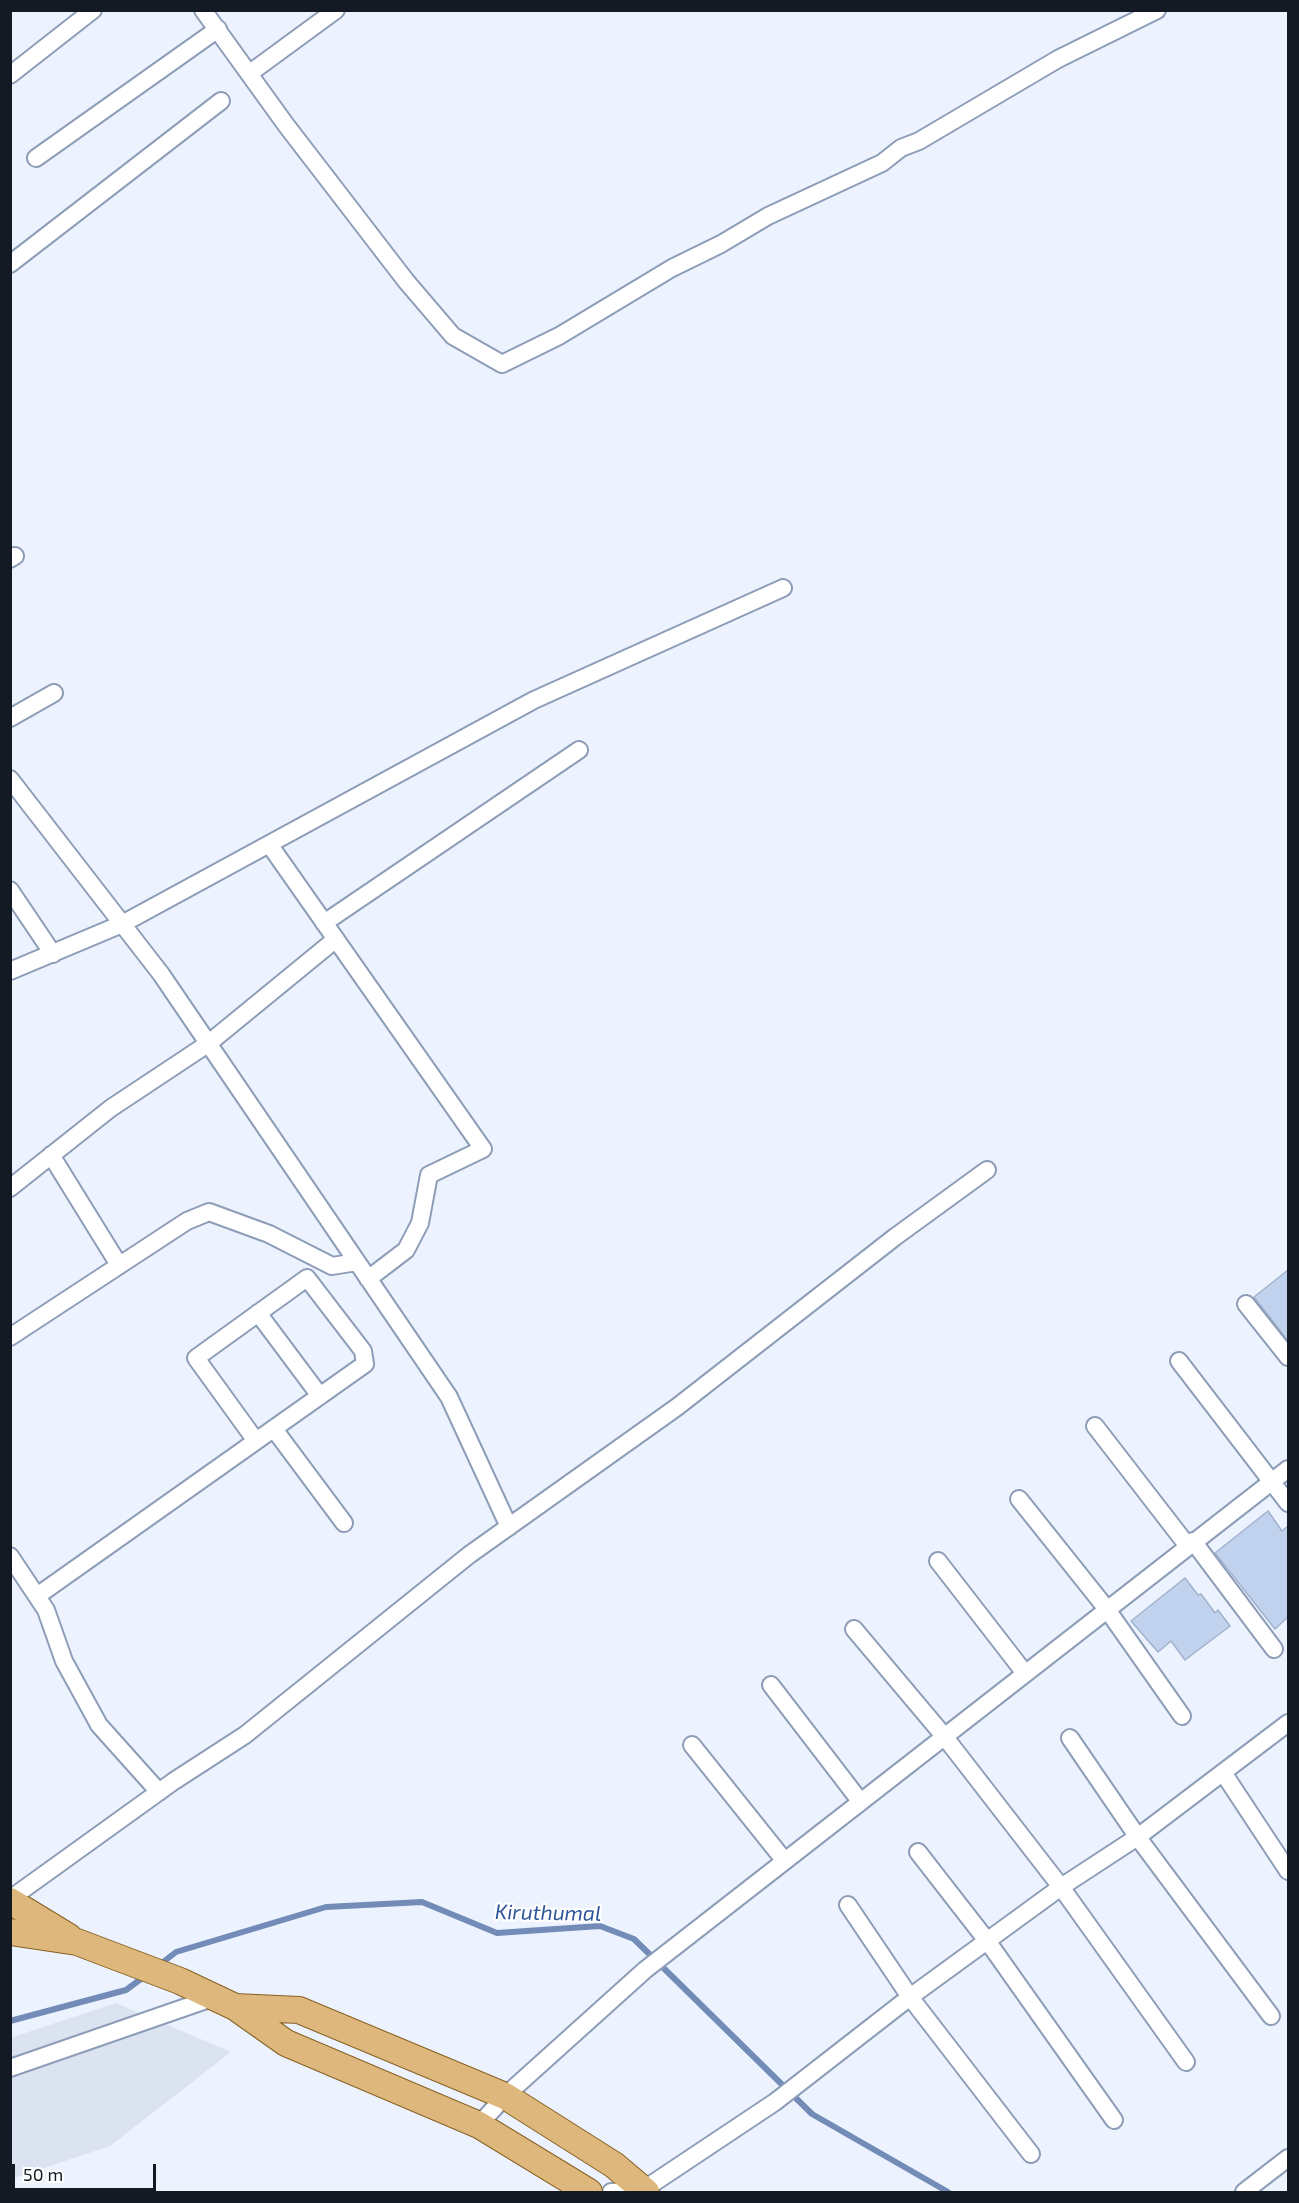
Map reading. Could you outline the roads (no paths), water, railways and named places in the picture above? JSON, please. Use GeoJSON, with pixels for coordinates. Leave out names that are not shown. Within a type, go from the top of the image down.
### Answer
{"type":"FeatureCollection","features":[{"type":"Feature","properties":{"kind":"main road"},"geometry":{"type":"LineString","coordinates":[[10,1900],[77,1942]]}},
{"type":"Feature","properties":{"kind":"main road"},"geometry":{"type":"LineString","coordinates":[[10,1932],[77,1942],[130,1960],[180,1981],[225,2002],[286,2043],[480,2125],[589,2193]]}},
{"type":"Feature","properties":{"kind":"main road"},"geometry":{"type":"LineString","coordinates":[[225,2002],[299,2010],[505,2096],[614,2165],[645,2191]]}},
{"type":"Feature","properties":{"kind":"street"},"geometry":{"type":"LineString","coordinates":[[10,75],[93,10]]}},
{"type":"Feature","properties":{"kind":"street"},"geometry":{"type":"LineString","coordinates":[[203,10],[286,125],[406,281],[453,336],[502,364],[559,336],[672,268],[721,244],[768,216],[882,163],[901,148],[919,141],[1058,59],[1157,10]]}},
{"type":"Feature","properties":{"kind":"street"},"geometry":{"type":"LineString","coordinates":[[250,73],[336,10]]}},
{"type":"Feature","properties":{"kind":"street"},"geometry":{"type":"LineString","coordinates":[[36,158],[218,29]]}},
{"type":"Feature","properties":{"kind":"street"},"geometry":{"type":"LineString","coordinates":[[10,264],[221,101]]}},
{"type":"Feature","properties":{"kind":"street"},"geometry":{"type":"LineString","coordinates":[[10,970],[122,924],[534,700],[783,588]]}},
{"type":"Feature","properties":{"kind":"street"},"geometry":{"type":"LineString","coordinates":[[10,718],[54,693]]}},
{"type":"Feature","properties":{"kind":"street"},"geometry":{"type":"LineString","coordinates":[[324,923],[579,750]]}},
{"type":"Feature","properties":{"kind":"street"},"geometry":{"type":"LineString","coordinates":[[10,779],[122,924],[209,1043],[449,1397],[509,1527]]}},
{"type":"Feature","properties":{"kind":"street"},"geometry":{"type":"LineString","coordinates":[[269,844],[483,1149],[429,1175],[420,1223],[406,1250],[368,1279]]}},
{"type":"Feature","properties":{"kind":"street"},"geometry":{"type":"LineString","coordinates":[[10,890],[53,954]]}},
{"type":"Feature","properties":{"kind":"street"},"geometry":{"type":"LineString","coordinates":[[10,1188],[111,1108],[209,1043],[336,939]]}},
{"type":"Feature","properties":{"kind":"street"},"geometry":{"type":"LineString","coordinates":[[51,1155],[119,1265]]}},
{"type":"Feature","properties":{"kind":"street"},"geometry":{"type":"LineString","coordinates":[[10,1900],[159,1792],[245,1735],[469,1555],[677,1407],[895,1236],[987,1170]]}},
{"type":"Feature","properties":{"kind":"street"},"geometry":{"type":"LineString","coordinates":[[10,1337],[187,1221],[209,1212],[269,1234],[332,1266],[357,1262]]}},
{"type":"Feature","properties":{"kind":"street"},"geometry":{"type":"LineString","coordinates":[[37,1596],[365,1364],[363,1351],[307,1278],[196,1358],[256,1441]]}},
{"type":"Feature","properties":{"kind":"street"},"geometry":{"type":"LineString","coordinates":[[1246,1304],[1288,1357]]}},
{"type":"Feature","properties":{"kind":"street"},"geometry":{"type":"LineString","coordinates":[[258,1313],[320,1396]]}},
{"type":"Feature","properties":{"kind":"street"},"geometry":{"type":"LineString","coordinates":[[1179,1361],[1288,1503]]}},
{"type":"Feature","properties":{"kind":"street"},"geometry":{"type":"LineString","coordinates":[[1095,1426],[1274,1649]]}},
{"type":"Feature","properties":{"kind":"street"},"geometry":{"type":"LineString","coordinates":[[274,1429],[344,1523]]}},
{"type":"Feature","properties":{"kind":"street"},"geometry":{"type":"LineString","coordinates":[[480,2125],[505,2096],[645,1970],[1106,1608],[1288,1469]]}},
{"type":"Feature","properties":{"kind":"street"},"geometry":{"type":"LineString","coordinates":[[1019,1499],[1106,1608],[1182,1716]]}},
{"type":"Feature","properties":{"kind":"street"},"geometry":{"type":"LineString","coordinates":[[10,1556],[46,1610],[64,1661],[99,1725],[159,1792]]}},
{"type":"Feature","properties":{"kind":"street"},"geometry":{"type":"LineString","coordinates":[[938,1561],[1024,1672]]}},
{"type":"Feature","properties":{"kind":"street"},"geometry":{"type":"LineString","coordinates":[[854,1629],[944,1736],[1061,1887],[1186,2062]]}},
{"type":"Feature","properties":{"kind":"street"},"geometry":{"type":"LineString","coordinates":[[771,1685],[860,1801]]}},
{"type":"Feature","properties":{"kind":"street"},"geometry":{"type":"LineString","coordinates":[[611,2193],[645,2191],[776,2102],[910,1997],[1061,1887],[1139,1836],[1224,1774],[1288,1723]]}},
{"type":"Feature","properties":{"kind":"street"},"geometry":{"type":"LineString","coordinates":[[1070,1738],[1271,2016]]}},
{"type":"Feature","properties":{"kind":"street"},"geometry":{"type":"LineString","coordinates":[[692,1745],[784,1860]]}},
{"type":"Feature","properties":{"kind":"street"},"geometry":{"type":"LineString","coordinates":[[1224,1774],[1288,1871]]}},
{"type":"Feature","properties":{"kind":"street"},"geometry":{"type":"LineString","coordinates":[[918,1852],[988,1942],[1114,2120]]}},
{"type":"Feature","properties":{"kind":"street"},"geometry":{"type":"LineString","coordinates":[[848,1905],[910,1997],[1031,2154]]}},
{"type":"Feature","properties":{"kind":"street"},"geometry":{"type":"LineString","coordinates":[[10,2068],[225,2002]]}},
{"type":"Feature","properties":{"kind":"street"},"geometry":{"type":"LineString","coordinates":[[1244,2193],[1288,2158]]}},
{"type":"Feature","properties":{"kind":"waterway","name":"Kiruthumal"},"geometry":{"type":"LineString","coordinates":[[158,1966],[176,1952],[326,1907],[422,1902],[497,1933],[600,1926],[634,1939],[812,2114],[948,2192]]}},
{"type":"Feature","properties":{"kind":"waterway","name":"Kiruthumal"},"geometry":{"type":"LineString","coordinates":[[10,2021],[126,1990],[145,1976]]}}]}
